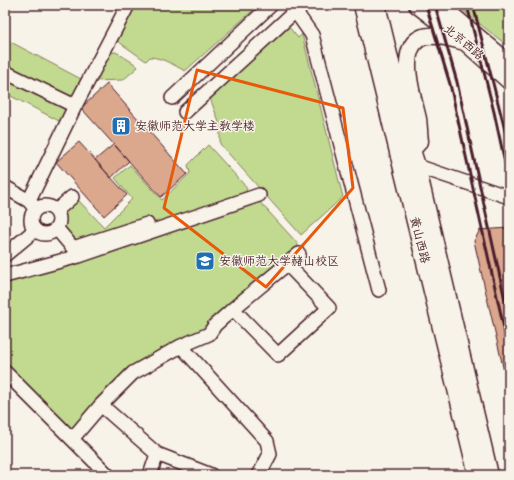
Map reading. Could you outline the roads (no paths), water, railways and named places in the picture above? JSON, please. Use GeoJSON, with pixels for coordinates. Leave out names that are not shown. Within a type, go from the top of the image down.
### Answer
{"type":"FeatureCollection","features":[{"type":"Feature","properties":{"kind":"main road","name":"黄山西路"},"geometry":{"type":"LineString","coordinates":[[362,5],[477,475]]}},
{"type":"Feature","properties":{"kind":"main road","name":"黄山西路"},"geometry":{"type":"LineString","coordinates":[[377,5],[412,150],[418,166],[490,475]]}},
{"type":"Feature","properties":{"kind":"main road","name":"北京西路"},"geometry":{"type":"LineString","coordinates":[[417,5],[465,42],[509,81]]}},
{"type":"Feature","properties":{"kind":"main road","name":"北京西路"},"geometry":{"type":"LineString","coordinates":[[440,5],[509,63]]}},
{"type":"Feature","properties":{"kind":"main road"},"geometry":{"type":"LineString","coordinates":[[412,150],[420,140],[418,120],[409,83],[408,60],[414,44],[423,37],[436,36],[465,42]]}},
{"type":"Feature","properties":{"kind":"street"},"geometry":{"type":"LineString","coordinates":[[5,187],[32,205],[53,208],[60,220],[57,229],[44,235],[35,230],[31,222],[33,213],[32,205],[75,106],[128,5]]}},
{"type":"Feature","properties":{"kind":"street"},"geometry":{"type":"LineString","coordinates":[[172,98],[271,5]]}},
{"type":"Feature","properties":{"kind":"street"},"geometry":{"type":"LineString","coordinates":[[185,112],[296,7],[312,35],[379,290]]}},
{"type":"Feature","properties":{"kind":"street"},"geometry":{"type":"LineString","coordinates":[[5,72],[75,106]]}},
{"type":"Feature","properties":{"kind":"street"},"geometry":{"type":"LineString","coordinates":[[418,166],[509,197]]}},
{"type":"Feature","properties":{"kind":"street"},"geometry":{"type":"LineString","coordinates":[[5,276],[257,191]]}},
{"type":"Feature","properties":{"kind":"street"},"geometry":{"type":"LineString","coordinates":[[56,211],[72,197]]}},
{"type":"Feature","properties":{"kind":"street"},"geometry":{"type":"LineString","coordinates":[[57,229],[76,252]]}},
{"type":"Feature","properties":{"kind":"street"},"geometry":{"type":"LineString","coordinates":[[5,255],[35,230]]}},
{"type":"Feature","properties":{"kind":"street"},"geometry":{"type":"LineString","coordinates":[[72,439],[101,405],[133,373],[181,346],[209,334],[215,326],[233,309],[299,254]]}},
{"type":"Feature","properties":{"kind":"street"},"geometry":{"type":"LineString","coordinates":[[233,309],[278,355],[329,308],[288,264]]}},
{"type":"Feature","properties":{"kind":"street"},"geometry":{"type":"LineString","coordinates":[[181,346],[268,441],[270,454],[259,475]]}},
{"type":"Feature","properties":{"kind":"street"},"geometry":{"type":"LineString","coordinates":[[5,372],[108,475]]}},
{"type":"Feature","properties":{"kind":"street"},"geometry":{"type":"LineString","coordinates":[[101,405],[157,454],[211,475]]}},
{"type":"Feature","properties":{"kind":"street"},"geometry":{"type":"LineString","coordinates":[[150,475],[157,454]]}},
{"type":"Feature","properties":{"kind":"railway"},"geometry":{"type":"LineString","coordinates":[[426,5],[450,84],[509,351]]}},
{"type":"Feature","properties":{"kind":"railway"},"geometry":{"type":"LineString","coordinates":[[435,5],[457,82],[509,318]]}},
{"type":"Feature","properties":{"kind":"railway"},"geometry":{"type":"LineString","coordinates":[[467,5],[494,112],[509,181]]}},
{"type":"Feature","properties":{"kind":"railway"},"geometry":{"type":"LineString","coordinates":[[473,5],[509,146]]}},
{"type":"Feature","properties":{"kind":"place","name":"安徽师范大学主教学楼"},"geometry":{"type":"Point","coordinates":[121,126]}},
{"type":"Feature","properties":{"kind":"place","name":"安徽师范大学赭山校区"},"geometry":{"type":"Point","coordinates":[205,261]}}]}
